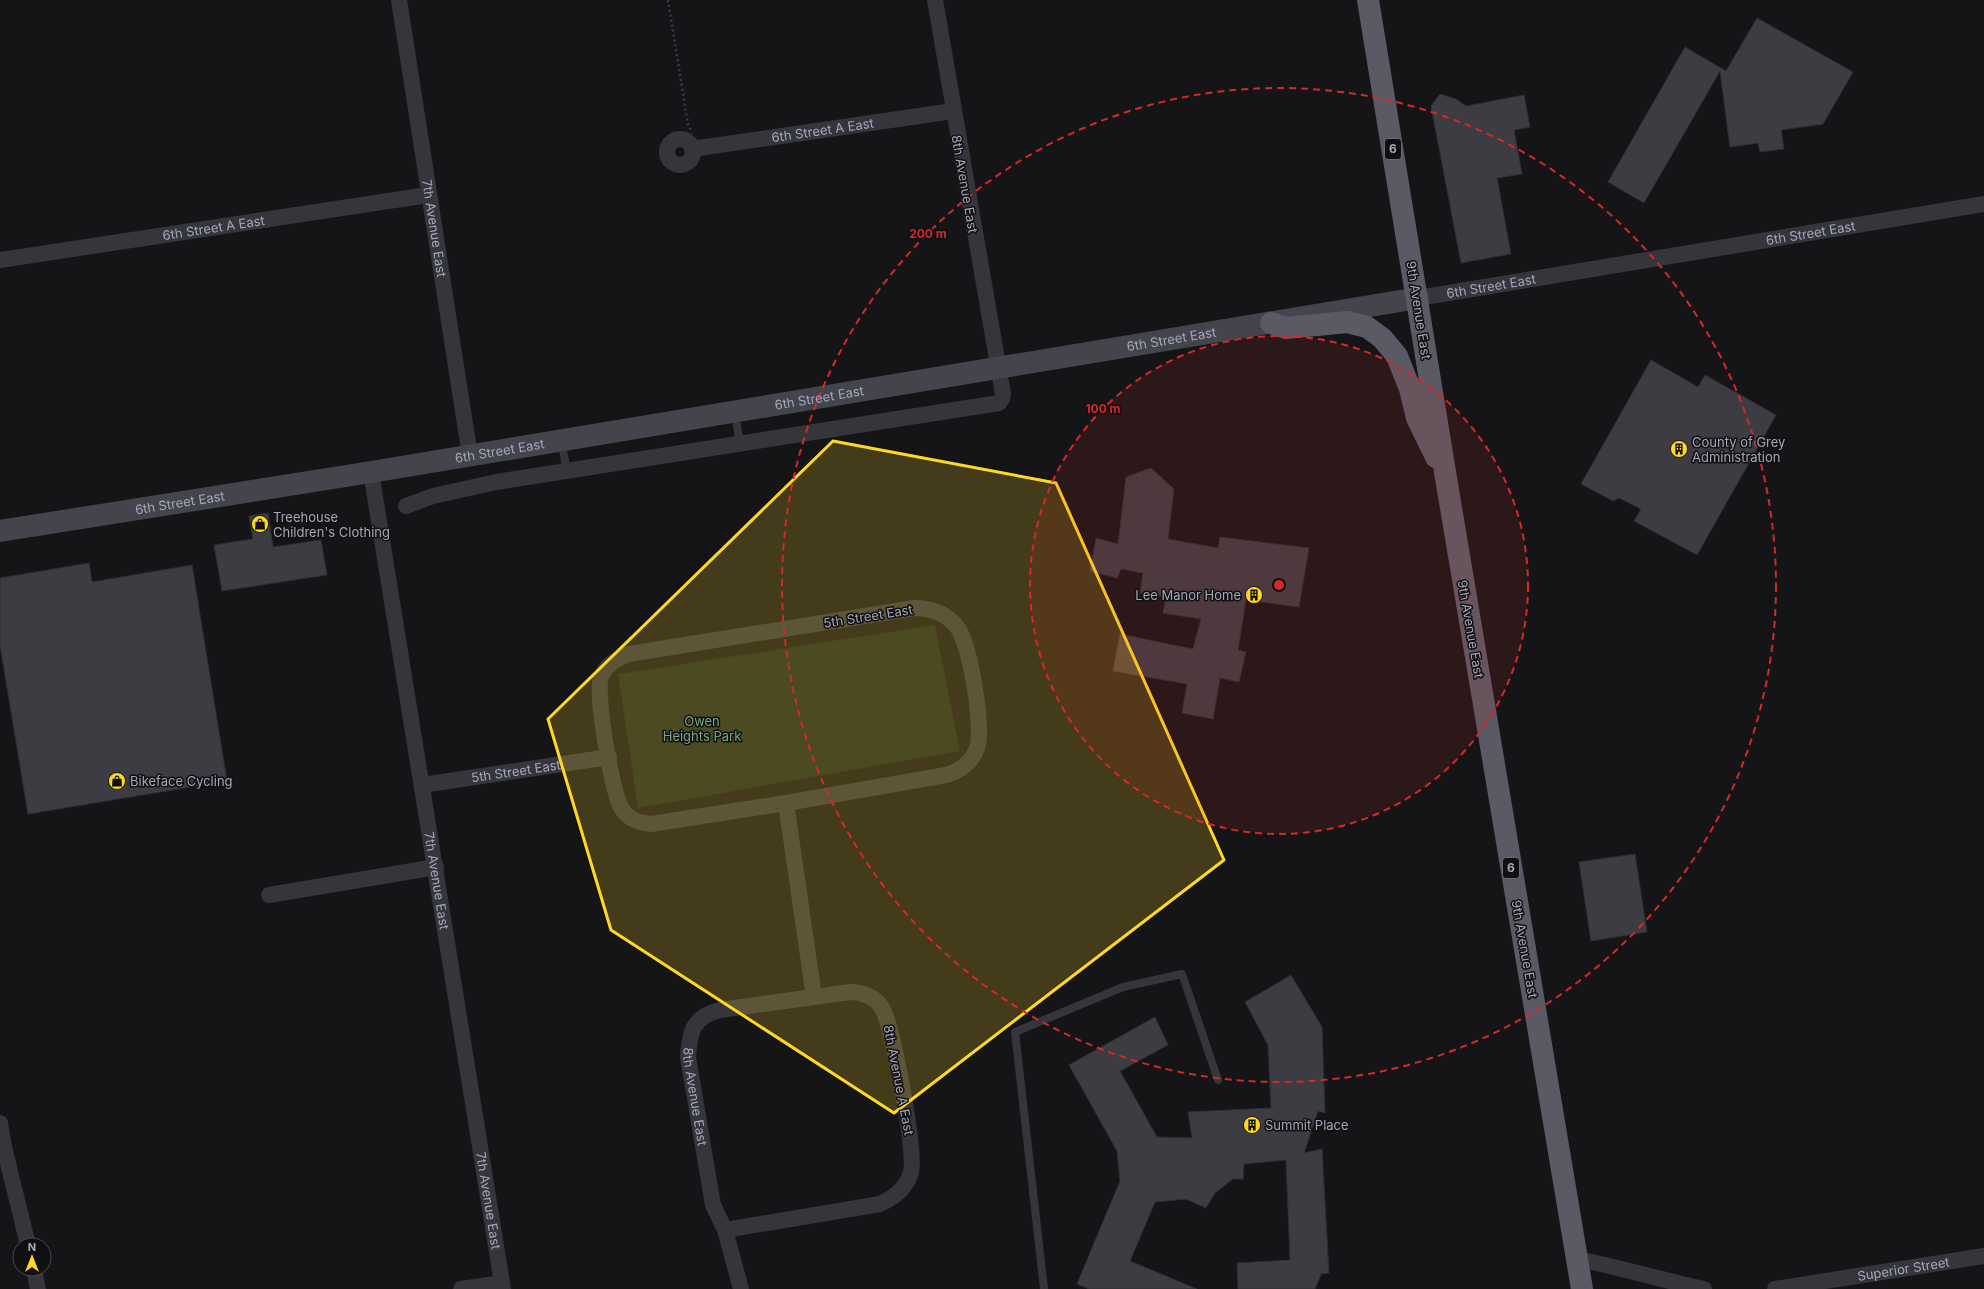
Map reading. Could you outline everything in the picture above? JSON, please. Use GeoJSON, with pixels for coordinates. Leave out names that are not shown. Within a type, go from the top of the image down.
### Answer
{"type":"FeatureCollection","features":[{"type":"Feature","properties":{"kind":"highway","name":"9th Avenue East"},"geometry":{"type":"LineString","coordinates":[[1368,0],[1418,298],[1446,478],[1577,1258]]}},
{"type":"Feature","properties":{"kind":"highway"},"geometry":{"type":"LineString","coordinates":[[1272,323],[1286,328],[1347,322],[1367,327],[1382,338],[1397,356],[1410,388],[1417,418],[1446,478]]}},
{"type":"Feature","properties":{"kind":"highway","name":"6"},"geometry":{"type":"LineString","coordinates":[[1577,1258],[1582,1289]]}},
{"type":"Feature","properties":{"kind":"main road","name":"6th Street East"},"geometry":{"type":"LineString","coordinates":[[0,531],[470,456],[1418,298]]}},
{"type":"Feature","properties":{"kind":"street","name":"7th Avenue East"},"geometry":{"type":"LineString","coordinates":[[399,0],[428,195],[470,456]]}},
{"type":"Feature","properties":{"kind":"street","name":"8th Avenue East"},"geometry":{"type":"LineString","coordinates":[[935,0],[998,368]]}},
{"type":"Feature","properties":{"kind":"street","name":"6th Street A East"},"geometry":{"type":"LineString","coordinates":[[693,144],[953,111]]}},
{"type":"Feature","properties":{"kind":"street","name":"6th Street A East"},"geometry":{"type":"LineString","coordinates":[[0,260],[428,195]]}},
{"type":"Feature","properties":{"kind":"street","name":"6th Street East"},"geometry":{"type":"LineString","coordinates":[[1418,298],[1984,204]]}},
{"type":"Feature","properties":{"kind":"street"},"geometry":{"type":"LineString","coordinates":[[406,506],[464,489],[566,471],[999,403],[1003,394],[998,368]]}},
{"type":"Feature","properties":{"kind":"street","name":"7th Avenue East"},"geometry":{"type":"LineString","coordinates":[[371,472],[503,1286]]}},
{"type":"Feature","properties":{"kind":"street","name":"5th Street East"},"geometry":{"type":"LineString","coordinates":[[914,608],[933,610],[950,620],[962,636],[977,703],[978,741],[969,761],[955,772],[946,775],[786,803],[651,824],[638,822],[628,816],[618,802],[599,696],[600,684],[607,667],[623,656],[914,608]]}},
{"type":"Feature","properties":{"kind":"street","name":"5th Street East"},"geometry":{"type":"LineString","coordinates":[[422,785],[609,758]]}},
{"type":"Feature","properties":{"kind":"street"},"geometry":{"type":"LineString","coordinates":[[786,803],[814,997]]}},
{"type":"Feature","properties":{"kind":"street"},"geometry":{"type":"LineString","coordinates":[[269,895],[436,867]]}},
{"type":"Feature","properties":{"kind":"street","name":"8th Avenue A East"},"geometry":{"type":"LineString","coordinates":[[725,1230],[880,1204],[897,1194],[911,1172],[912,1147],[890,1028],[882,1007],[870,997],[857,992],[844,992],[814,997]]}},
{"type":"Feature","properties":{"kind":"street","name":"8th Avenue East"},"geometry":{"type":"LineString","coordinates":[[742,1289],[725,1230],[712,1205],[688,1057],[690,1035],[701,1018],[713,1011],[814,997]]}},
{"type":"Feature","properties":{"kind":"street"},"geometry":{"type":"LineString","coordinates":[[0,1123],[4,1147],[26,1237]]}},
{"type":"Feature","properties":{"kind":"street","name":"Superior Street"},"geometry":{"type":"LineString","coordinates":[[1775,1289],[1984,1256]]}},
{"type":"Feature","properties":{"kind":"street"},"geometry":{"type":"LineString","coordinates":[[1577,1258],[1617,1266],[1675,1283],[1704,1289]]}},
{"type":"Feature","properties":{"kind":"street"},"geometry":{"type":"LineString","coordinates":[[36,1277],[38,1289]]}},
{"type":"Feature","properties":{"kind":"street"},"geometry":{"type":"LineString","coordinates":[[461,1289],[503,1286]]}},
{"type":"Feature","properties":{"kind":"lane"},"geometry":{"type":"LineString","coordinates":[[735,412],[740,444]]}},
{"type":"Feature","properties":{"kind":"lane"},"geometry":{"type":"LineString","coordinates":[[561,440],[566,471]]}},
{"type":"Feature","properties":{"kind":"lane"},"geometry":{"type":"LineString","coordinates":[[1044,1289],[1015,1032],[1123,987],[1182,974],[1218,1080]]}},
{"type":"Feature","properties":{"kind":"path"},"geometry":{"type":"LineString","coordinates":[[668,0],[688,124],[693,144]]}},
{"type":"Feature","properties":{"kind":"highlighted area"},"geometry":{"type":"Polygon","coordinates":[[[833,441],[1056,483],[1224,860],[894,1113],[611,930],[548,719],[833,441]]]}},
{"type":"Feature","properties":{"kind":"green space","name":"Owen Heights Park"},"geometry":{"type":"Polygon","coordinates":[[[935,625],[960,751],[638,808],[618,674],[935,625]]]}},
{"type":"Feature","properties":{"kind":"building"},"geometry":{"type":"Polygon","coordinates":[[[1757,18],[1853,72],[1823,124],[1781,130],[1784,149],[1760,152],[1758,143],[1730,147],[1720,71],[1644,203],[1608,182],[1685,47],[1726,71],[1757,18]]]}},
{"type":"Feature","properties":{"kind":"building"},"geometry":{"type":"Polygon","coordinates":[[[1440,94],[1456,99],[1466,106],[1524,95],[1530,127],[1514,130],[1522,174],[1497,178],[1511,254],[1461,263],[1431,106],[1440,94]]]}},
{"type":"Feature","properties":{"kind":"building","name":"County of Grey Administration"},"geometry":{"type":"Polygon","coordinates":[[[1651,360],[1698,387],[1705,375],[1776,415],[1697,555],[1634,521],[1641,509],[1619,498],[1613,501],[1581,484],[1651,360]]]}},
{"type":"Feature","properties":{"kind":"building","name":"Lee Manor Home"},"geometry":{"type":"Polygon","coordinates":[[[1151,468],[1174,489],[1168,539],[1218,548],[1220,537],[1309,548],[1299,607],[1246,600],[1238,650],[1246,652],[1239,682],[1220,678],[1213,719],[1182,713],[1187,684],[1113,671],[1120,634],[1193,649],[1201,619],[1163,613],[1166,597],[1140,593],[1143,573],[1121,569],[1117,578],[1090,571],[1096,538],[1118,544],[1126,477],[1151,468]]]}},
{"type":"Feature","properties":{"kind":"building"},"geometry":{"type":"Polygon","coordinates":[[[268,513],[273,547],[321,540],[327,575],[222,591],[214,545],[253,539],[249,516],[268,513]]]}},
{"type":"Feature","properties":{"kind":"building"},"geometry":{"type":"Polygon","coordinates":[[[89,563],[92,582],[192,565],[227,781],[28,814],[0,645],[0,578],[89,563]]]}},
{"type":"Feature","properties":{"kind":"building"},"geometry":{"type":"Polygon","coordinates":[[[1635,854],[1647,932],[1591,941],[1579,862],[1635,854]]]}},
{"type":"Feature","properties":{"kind":"building","name":"Summit Place"},"geometry":{"type":"Polygon","coordinates":[[[1291,975],[1322,1027],[1325,1113],[1318,1111],[1304,1153],[1322,1149],[1329,1273],[1321,1274],[1315,1289],[1238,1289],[1237,1263],[1290,1260],[1286,1160],[1244,1164],[1243,1179],[1233,1179],[1215,1193],[1206,1208],[1186,1199],[1155,1202],[1130,1261],[1197,1289],[1089,1289],[1077,1284],[1120,1181],[1117,1151],[1069,1065],[1155,1017],[1168,1045],[1120,1071],[1157,1137],[1192,1138],[1188,1112],[1271,1108],[1268,1045],[1245,1002],[1291,975]]]}},
{"type":"Feature","properties":{"kind":"place","name":"County of Grey Administration"},"geometry":{"type":"Point","coordinates":[1679,449]}},
{"type":"Feature","properties":{"kind":"place","name":"Treehouse Children's Clothing"},"geometry":{"type":"Point","coordinates":[260,524]}},
{"type":"Feature","properties":{"kind":"place","name":"Lee Manor Home"},"geometry":{"type":"Point","coordinates":[1254,595]}},
{"type":"Feature","properties":{"kind":"place","name":"Bikeface Cycling"},"geometry":{"type":"Point","coordinates":[117,781]}},
{"type":"Feature","properties":{"kind":"place","name":"Summit Place"},"geometry":{"type":"Point","coordinates":[1252,1125]}}]}
